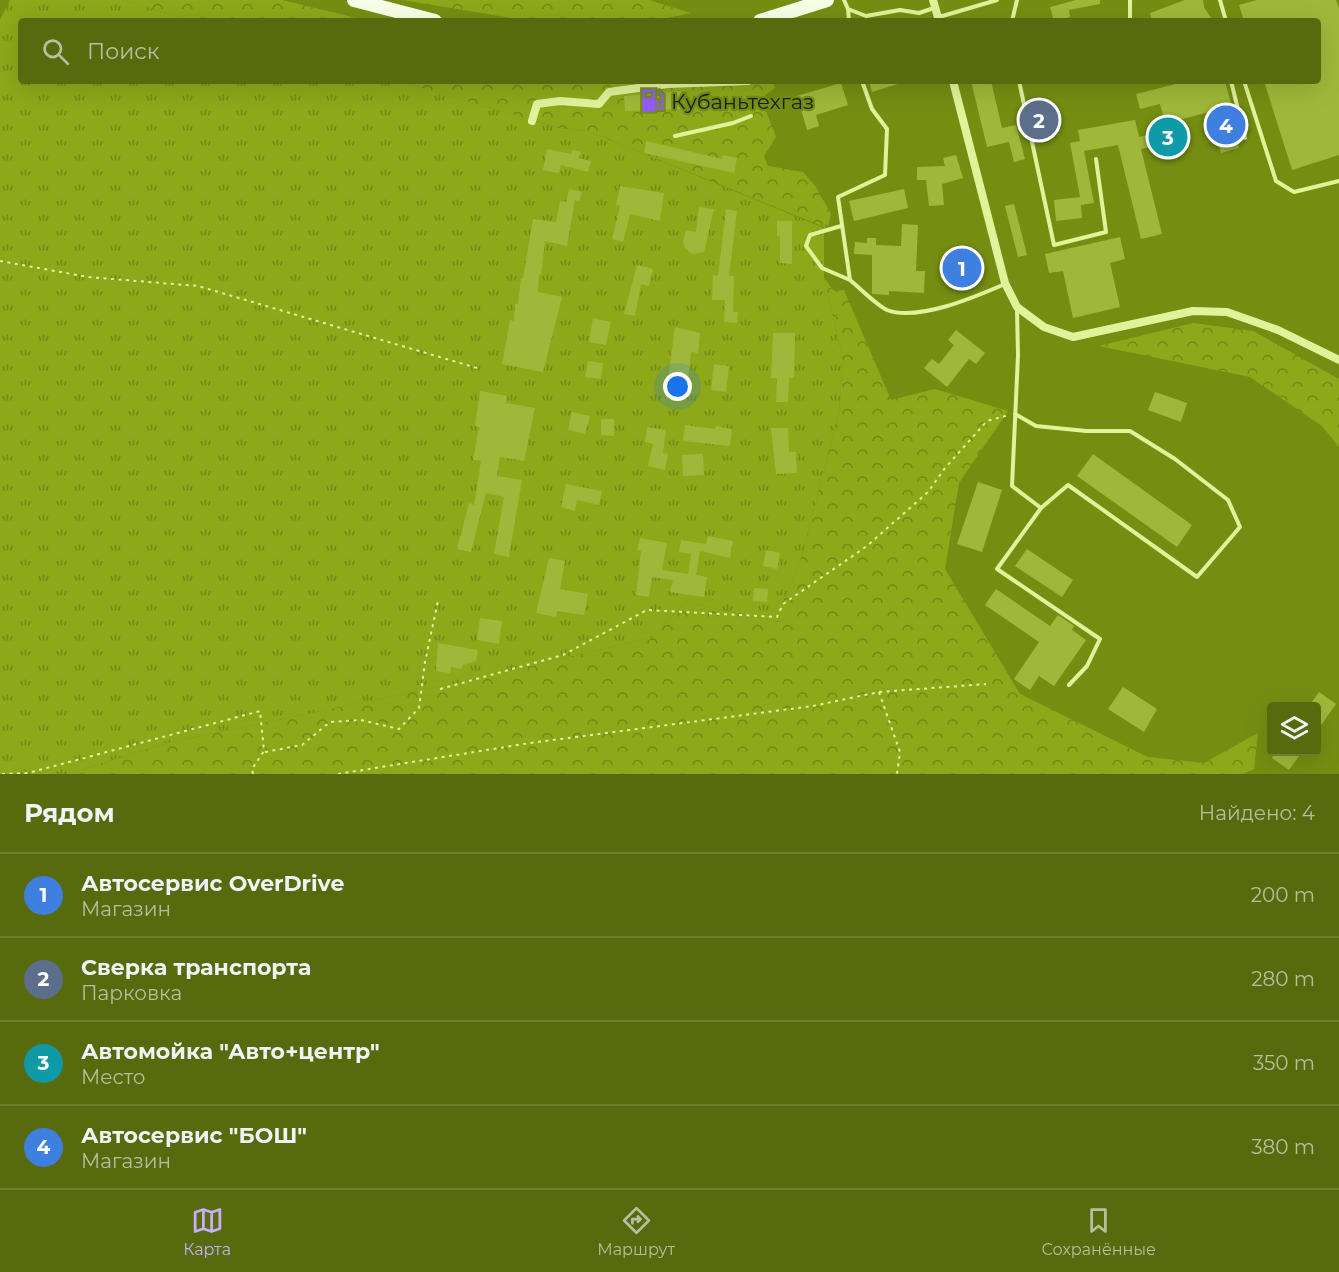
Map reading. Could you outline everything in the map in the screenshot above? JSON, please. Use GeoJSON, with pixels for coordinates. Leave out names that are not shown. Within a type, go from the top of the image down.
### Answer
{"type":"FeatureCollection","features":[{"type":"Feature","properties":{"kind":"main road"},"geometry":{"type":"LineString","coordinates":[[354,0],[423,18]]}},
{"type":"Feature","properties":{"kind":"main road"},"geometry":{"type":"LineString","coordinates":[[770,18],[827,0]]}},
{"type":"Feature","properties":{"kind":"street"},"geometry":{"type":"LineString","coordinates":[[927,0],[935,2],[938,18]]}},
{"type":"Feature","properties":{"kind":"street"},"geometry":{"type":"LineString","coordinates":[[532,121],[537,104],[560,101],[599,104],[609,92],[668,84]]}},
{"type":"Feature","properties":{"kind":"street"},"geometry":{"type":"LineString","coordinates":[[954,84],[1005,284],[1017,307],[1044,327],[1073,337],[1192,311],[1227,312],[1278,330],[1339,360]]}},
{"type":"Feature","properties":{"kind":"lane"},"geometry":{"type":"LineString","coordinates":[[844,0],[849,18]]}},
{"type":"Feature","properties":{"kind":"lane"},"geometry":{"type":"LineString","coordinates":[[941,18],[997,0]]}},
{"type":"Feature","properties":{"kind":"lane"},"geometry":{"type":"LineString","coordinates":[[1013,18],[1017,0]]}},
{"type":"Feature","properties":{"kind":"lane"},"geometry":{"type":"LineString","coordinates":[[1130,0],[1130,18]]}},
{"type":"Feature","properties":{"kind":"lane"},"geometry":{"type":"LineString","coordinates":[[1220,0],[1225,18]]}},
{"type":"Feature","properties":{"kind":"lane"},"geometry":{"type":"LineString","coordinates":[[848,9],[866,16],[900,10],[919,13],[935,2]]}},
{"type":"Feature","properties":{"kind":"lane"},"geometry":{"type":"LineString","coordinates":[[850,280],[838,197],[885,176],[887,129],[872,109],[862,84]]}},
{"type":"Feature","properties":{"kind":"lane"},"geometry":{"type":"LineString","coordinates":[[1020,84],[1054,245],[1106,232],[1096,159]]}},
{"type":"Feature","properties":{"kind":"lane"},"geometry":{"type":"LineString","coordinates":[[1232,84],[1245,138]]}},
{"type":"Feature","properties":{"kind":"lane"},"geometry":{"type":"LineString","coordinates":[[1245,84],[1276,181],[1294,192],[1339,181]]}},
{"type":"Feature","properties":{"kind":"lane"},"geometry":{"type":"LineString","coordinates":[[675,136],[734,123],[750,116]]}},
{"type":"Feature","properties":{"kind":"lane"},"geometry":{"type":"LineString","coordinates":[[841,226],[810,235],[806,246],[822,267],[850,280],[887,309],[907,312],[958,304],[1005,284]]}},
{"type":"Feature","properties":{"kind":"lane"},"geometry":{"type":"LineString","coordinates":[[1017,307],[1018,354],[1012,486],[1041,508]]}},
{"type":"Feature","properties":{"kind":"lane"},"geometry":{"type":"LineString","coordinates":[[1015,414],[1036,426],[1086,431],[1130,431],[1175,459],[1228,500],[1240,527],[1197,577],[1068,485],[1041,508],[997,569],[1100,639],[1087,666],[1069,685]]}},
{"type":"Feature","properties":{"kind":"path"},"geometry":{"type":"LineString","coordinates":[[0,261],[88,277],[198,286],[477,368]]}},
{"type":"Feature","properties":{"kind":"path"},"geometry":{"type":"LineString","coordinates":[[440,689],[563,655],[647,610],[777,617],[783,604],[867,546],[928,492],[945,468],[987,421],[1015,414]]}},
{"type":"Feature","properties":{"kind":"path"},"geometry":{"type":"LineString","coordinates":[[263,752],[302,745],[330,722],[361,720],[399,729],[419,708],[425,662],[438,601]]}},
{"type":"Feature","properties":{"kind":"path"},"geometry":{"type":"LineString","coordinates":[[338,774],[530,743],[813,706],[879,692],[986,684]]}},
{"type":"Feature","properties":{"kind":"path"},"geometry":{"type":"LineString","coordinates":[[879,692],[900,752],[897,774]]}},
{"type":"Feature","properties":{"kind":"path"},"geometry":{"type":"LineString","coordinates":[[2,774],[28,773],[260,711],[263,752],[252,769],[253,774]]}},
{"type":"Feature","properties":{"kind":"green space"},"geometry":{"type":"Polygon","coordinates":[[[10,0],[122,0],[184,18],[18,18],[18,84],[409,84],[559,128],[588,131],[824,228],[824,278],[843,360],[839,412],[802,556],[777,617],[779,622],[685,602],[653,637],[486,677],[171,742],[68,774],[0,774],[0,20],[10,0]]]}},
{"type":"Feature","properties":{"kind":"green space"},"geometry":{"type":"Polygon","coordinates":[[[122,0],[282,0],[357,18],[184,18],[122,0]]]}},
{"type":"Feature","properties":{"kind":"green space"},"geometry":{"type":"Polygon","coordinates":[[[402,0],[649,0],[691,13],[667,18],[512,18],[402,0]]]}},
{"type":"Feature","properties":{"kind":"green space"},"geometry":{"type":"Polygon","coordinates":[[[409,84],[774,84],[775,88],[765,95],[768,102],[764,106],[776,137],[764,156],[768,166],[803,172],[816,187],[831,214],[828,226],[825,224],[827,233],[824,227],[588,131],[559,128],[409,84]]]}},
{"type":"Feature","properties":{"kind":"green space"},"geometry":{"type":"Polygon","coordinates":[[[824,278],[834,291],[844,290],[891,400],[935,389],[1008,411],[959,483],[945,569],[1020,694],[1148,757],[1204,763],[1258,733],[1254,769],[1243,774],[68,774],[171,742],[486,677],[653,637],[685,602],[778,622],[777,617],[802,556],[839,412],[843,360],[824,278]]]}},
{"type":"Feature","properties":{"kind":"green space"},"geometry":{"type":"Polygon","coordinates":[[[1193,323],[1253,331],[1339,379],[1339,447],[1322,426],[1250,377],[1099,346],[1193,323]]]}},
{"type":"Feature","properties":{"kind":"building"},"geometry":{"type":"Polygon","coordinates":[[[1076,0],[1100,0],[1100,4],[1069,10],[1070,17],[1066,18],[1053,18],[1050,7],[1076,0]]]}},
{"type":"Feature","properties":{"kind":"building"},"geometry":{"type":"Polygon","coordinates":[[[1185,0],[1203,0],[1204,7],[1211,18],[1151,18],[1150,13],[1185,0]]]}},
{"type":"Feature","properties":{"kind":"building"},"geometry":{"type":"Polygon","coordinates":[[[1257,0],[1336,0],[1339,8],[1339,155],[1292,170],[1265,84],[1321,84],[1321,18],[1243,18],[1239,5],[1257,0]]]}},
{"type":"Feature","properties":{"kind":"building"},"geometry":{"type":"Polygon","coordinates":[[[841,84],[848,105],[816,115],[819,126],[807,130],[797,96],[841,84]]]}},
{"type":"Feature","properties":{"kind":"building"},"geometry":{"type":"Polygon","coordinates":[[[870,84],[898,84],[872,92],[870,84]]]}},
{"type":"Feature","properties":{"kind":"building"},"geometry":{"type":"Polygon","coordinates":[[[972,84],[992,84],[1002,128],[1016,125],[1025,159],[1014,162],[1009,142],[987,147],[972,84]]]}},
{"type":"Feature","properties":{"kind":"building"},"geometry":{"type":"Polygon","coordinates":[[[1176,84],[1226,84],[1232,107],[1227,107],[1239,148],[1221,153],[1209,112],[1178,120],[1183,139],[1141,149],[1162,234],[1141,239],[1118,145],[1084,151],[1094,203],[1081,205],[1082,218],[1056,221],[1054,200],[1080,197],[1070,143],[1080,141],[1078,130],[1135,120],[1139,137],[1167,130],[1160,104],[1140,109],[1136,94],[1176,84]]]}},
{"type":"Feature","properties":{"kind":"building","name":"Кубаньтехгаз"},"geometry":{"type":"Polygon","coordinates":[[[681,91],[682,109],[625,111],[624,96],[681,91]]]}},
{"type":"Feature","properties":{"kind":"building"},"geometry":{"type":"Polygon","coordinates":[[[646,141],[722,159],[723,155],[737,158],[734,173],[644,153],[646,141]]]}},
{"type":"Feature","properties":{"kind":"building"},"geometry":{"type":"Polygon","coordinates":[[[547,149],[571,154],[572,150],[581,152],[579,158],[591,161],[588,172],[561,165],[559,173],[543,170],[547,149]]]}},
{"type":"Feature","properties":{"kind":"building"},"geometry":{"type":"Polygon","coordinates":[[[956,155],[963,178],[942,184],[944,205],[929,206],[926,180],[917,180],[917,167],[945,166],[943,158],[956,155]]]}},
{"type":"Feature","properties":{"kind":"building"},"geometry":{"type":"Polygon","coordinates":[[[620,186],[664,193],[660,221],[630,214],[623,242],[612,239],[620,206],[616,205],[620,186]]]}},
{"type":"Feature","properties":{"kind":"building"},"geometry":{"type":"Polygon","coordinates":[[[569,189],[582,192],[579,201],[575,200],[567,246],[545,241],[541,275],[539,275],[538,292],[562,297],[543,372],[502,364],[510,320],[514,321],[515,304],[518,304],[533,219],[556,222],[560,201],[566,202],[569,189]]]}},
{"type":"Feature","properties":{"kind":"building"},"geometry":{"type":"Polygon","coordinates":[[[904,189],[908,208],[854,221],[849,201],[904,189]]]}},
{"type":"Feature","properties":{"kind":"building"},"geometry":{"type":"Polygon","coordinates":[[[1014,204],[1027,255],[1018,257],[1005,206],[1014,204]]]}},
{"type":"Feature","properties":{"kind":"building"},"geometry":{"type":"Polygon","coordinates":[[[699,207],[714,209],[704,252],[692,254],[685,248],[683,242],[686,230],[696,232],[699,207]]]}},
{"type":"Feature","properties":{"kind":"building"},"geometry":{"type":"Polygon","coordinates":[[[726,209],[737,211],[729,276],[734,276],[733,312],[738,312],[737,323],[724,322],[725,300],[712,300],[713,275],[718,276],[726,209]]]}},
{"type":"Feature","properties":{"kind":"building"},"geometry":{"type":"Polygon","coordinates":[[[777,221],[792,221],[792,264],[780,263],[780,236],[777,236],[777,221]]]}},
{"type":"Feature","properties":{"kind":"building"},"geometry":{"type":"Polygon","coordinates":[[[902,224],[918,225],[916,271],[925,271],[924,293],[889,291],[889,295],[872,294],[872,255],[854,254],[855,242],[867,243],[867,238],[876,238],[876,245],[901,246],[902,224]]]}},
{"type":"Feature","properties":{"kind":"building"},"geometry":{"type":"Polygon","coordinates":[[[1120,237],[1125,259],[1110,263],[1120,307],[1073,318],[1063,271],[1049,273],[1045,254],[1120,237]]]}},
{"type":"Feature","properties":{"kind":"building"},"geometry":{"type":"Polygon","coordinates":[[[953,264],[971,265],[971,280],[952,279],[953,264]]]}},
{"type":"Feature","properties":{"kind":"building"},"geometry":{"type":"Polygon","coordinates":[[[637,265],[653,269],[649,286],[641,284],[635,316],[624,314],[637,265]]]}},
{"type":"Feature","properties":{"kind":"building"},"geometry":{"type":"Polygon","coordinates":[[[593,318],[611,322],[606,345],[589,342],[593,318]]]}},
{"type":"Feature","properties":{"kind":"building"},"geometry":{"type":"Polygon","coordinates":[[[675,327],[700,333],[698,353],[691,352],[687,389],[667,387],[675,327]]]}},
{"type":"Feature","properties":{"kind":"building"},"geometry":{"type":"Polygon","coordinates":[[[956,330],[985,353],[976,364],[969,359],[947,387],[924,368],[932,359],[939,364],[954,345],[948,340],[956,330]]]}},
{"type":"Feature","properties":{"kind":"building"},"geometry":{"type":"Polygon","coordinates":[[[773,333],[795,333],[794,378],[789,378],[788,402],[776,402],[777,378],[771,378],[773,333]]]}},
{"type":"Feature","properties":{"kind":"building"},"geometry":{"type":"Polygon","coordinates":[[[588,361],[603,363],[601,379],[585,377],[588,361]]]}},
{"type":"Feature","properties":{"kind":"building"},"geometry":{"type":"Polygon","coordinates":[[[714,364],[729,366],[726,392],[711,390],[714,364]]]}},
{"type":"Feature","properties":{"kind":"building"},"geometry":{"type":"Polygon","coordinates":[[[480,391],[507,396],[506,403],[535,408],[524,461],[500,457],[497,476],[522,480],[509,557],[494,554],[504,497],[486,493],[471,552],[457,549],[469,503],[474,505],[481,461],[473,460],[479,427],[475,426],[480,391]]]}},
{"type":"Feature","properties":{"kind":"building"},"geometry":{"type":"Polygon","coordinates":[[[1155,392],[1187,403],[1181,422],[1148,410],[1155,392]]]}},
{"type":"Feature","properties":{"kind":"building"},"geometry":{"type":"Polygon","coordinates":[[[572,412],[590,416],[585,434],[568,430],[572,412]]]}},
{"type":"Feature","properties":{"kind":"building"},"geometry":{"type":"Polygon","coordinates":[[[601,419],[614,419],[614,436],[601,435],[601,419]]]}},
{"type":"Feature","properties":{"kind":"building"},"geometry":{"type":"Polygon","coordinates":[[[685,425],[732,429],[730,446],[683,441],[685,425]]]}},
{"type":"Feature","properties":{"kind":"building"},"geometry":{"type":"Polygon","coordinates":[[[647,427],[666,430],[663,453],[668,454],[665,470],[648,466],[653,444],[645,442],[647,427]]]}},
{"type":"Feature","properties":{"kind":"building"},"geometry":{"type":"Polygon","coordinates":[[[771,428],[788,428],[789,452],[796,452],[797,473],[776,474],[771,428]]]}},
{"type":"Feature","properties":{"kind":"building"},"geometry":{"type":"Polygon","coordinates":[[[703,454],[704,475],[683,476],[682,455],[703,454]]]}},
{"type":"Feature","properties":{"kind":"building"},"geometry":{"type":"Polygon","coordinates":[[[1093,454],[1192,525],[1177,547],[1077,476],[1093,454]]]}},
{"type":"Feature","properties":{"kind":"building"},"geometry":{"type":"Polygon","coordinates":[[[978,482],[1002,490],[982,552],[957,544],[978,482]]]}},
{"type":"Feature","properties":{"kind":"building"},"geometry":{"type":"Polygon","coordinates":[[[566,484],[602,491],[599,505],[577,500],[575,511],[561,507],[566,484]]]}},
{"type":"Feature","properties":{"kind":"building"},"geometry":{"type":"Polygon","coordinates":[[[708,536],[733,541],[730,558],[700,551],[696,575],[707,577],[704,597],[670,592],[673,580],[652,577],[649,597],[636,595],[641,551],[637,550],[640,538],[667,543],[662,570],[688,574],[691,554],[679,552],[681,540],[706,544],[708,536]]]}},
{"type":"Feature","properties":{"kind":"building"},"geometry":{"type":"Polygon","coordinates":[[[1027,549],[1073,580],[1062,597],[1015,566],[1027,549]]]}},
{"type":"Feature","properties":{"kind":"building"},"geometry":{"type":"Polygon","coordinates":[[[766,550],[780,553],[777,569],[763,566],[766,550]]]}},
{"type":"Feature","properties":{"kind":"building"},"geometry":{"type":"Polygon","coordinates":[[[549,558],[565,561],[560,589],[588,594],[584,615],[557,611],[556,617],[536,613],[549,558]]]}},
{"type":"Feature","properties":{"kind":"building"},"geometry":{"type":"Polygon","coordinates":[[[754,588],[768,589],[767,602],[753,601],[754,588]]]}},
{"type":"Feature","properties":{"kind":"building"},"geometry":{"type":"Polygon","coordinates":[[[996,589],[1050,626],[1058,615],[1074,626],[1072,630],[1086,640],[1054,686],[1039,676],[1030,690],[1014,679],[1039,642],[985,605],[996,589]]]}},
{"type":"Feature","properties":{"kind":"building"},"geometry":{"type":"Polygon","coordinates":[[[480,618],[502,621],[499,644],[477,640],[480,618]]]}},
{"type":"Feature","properties":{"kind":"building"},"geometry":{"type":"Polygon","coordinates":[[[438,643],[478,650],[476,661],[463,665],[461,669],[451,667],[450,673],[436,671],[438,643]]]}},
{"type":"Feature","properties":{"kind":"building"},"geometry":{"type":"Polygon","coordinates":[[[1123,687],[1157,709],[1144,732],[1108,709],[1123,687]]]}},
{"type":"Feature","properties":{"kind":"building"},"geometry":{"type":"Polygon","coordinates":[[[1319,692],[1336,704],[1321,725],[1321,702],[1312,702],[1319,692]]]}},
{"type":"Feature","properties":{"kind":"building"},"geometry":{"type":"Polygon","coordinates":[[[1273,756],[1299,756],[1289,770],[1272,758],[1273,756]]]}},
{"type":"Feature","properties":{"kind":"place","name":"Кубаньтехгаз"},"geometry":{"type":"Point","coordinates":[653,101]}},
{"type":"Feature","properties":{"kind":"place","name":"Сверка транспорта"},"geometry":{"type":"Point","coordinates":[1039,120]}},
{"type":"Feature","properties":{"kind":"place","name":"Автосервис \"БОШ\""},"geometry":{"type":"Point","coordinates":[1226,125]}},
{"type":"Feature","properties":{"kind":"place","name":"Автомойка \"Авто+центр\""},"geometry":{"type":"Point","coordinates":[1168,137]}},
{"type":"Feature","properties":{"kind":"place","name":"Автосервис OverDrive"},"geometry":{"type":"Point","coordinates":[962,268]}}]}
